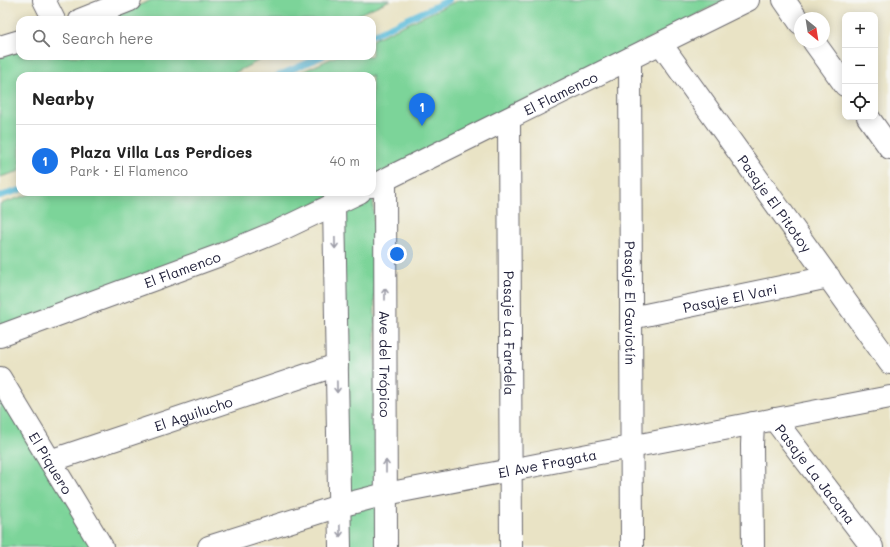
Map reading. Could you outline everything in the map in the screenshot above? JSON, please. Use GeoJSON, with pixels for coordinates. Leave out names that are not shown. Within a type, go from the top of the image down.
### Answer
{"type":"FeatureCollection","features":[{"type":"Feature","properties":{"kind":"street"},"geometry":{"type":"LineString","coordinates":[[44,0],[52,16]]}},
{"type":"Feature","properties":{"kind":"street"},"geometry":{"type":"LineString","coordinates":[[90,16],[130,0]]}},
{"type":"Feature","properties":{"kind":"street","name":"El Flamenco"},"geometry":{"type":"LineString","coordinates":[[379,183],[748,0]]}},
{"type":"Feature","properties":{"kind":"street"},"geometry":{"type":"LineString","coordinates":[[784,0],[794,14]]}},
{"type":"Feature","properties":{"kind":"street"},"geometry":{"type":"LineString","coordinates":[[0,47],[16,42]]}},
{"type":"Feature","properties":{"kind":"street","name":"Pasaje El Pitotoy"},"geometry":{"type":"LineString","coordinates":[[661,44],[890,363]]}},
{"type":"Feature","properties":{"kind":"street"},"geometry":{"type":"LineString","coordinates":[[818,48],[844,84]]}},
{"type":"Feature","properties":{"kind":"street","name":"Pasaje El Gaviotín"},"geometry":{"type":"LineString","coordinates":[[630,59],[632,547]]}},
{"type":"Feature","properties":{"kind":"street","name":"Pasaje La Fardela"},"geometry":{"type":"LineString","coordinates":[[509,119],[511,547]]}},
{"type":"Feature","properties":{"kind":"street"},"geometry":{"type":"LineString","coordinates":[[870,120],[890,148]]}},
{"type":"Feature","properties":{"kind":"street","name":"Ave del Trópico"},"geometry":{"type":"LineString","coordinates":[[379,183],[386,547]]}},
{"type":"Feature","properties":{"kind":"street","name":"El Flamenco"},"geometry":{"type":"LineString","coordinates":[[0,336],[230,251],[276,232],[351,196]]}},
{"type":"Feature","properties":{"kind":"street"},"geometry":{"type":"LineString","coordinates":[[334,204],[340,547]]}},
{"type":"Feature","properties":{"kind":"street","name":"Pasaje El Vari"},"geometry":{"type":"LineString","coordinates":[[631,318],[829,277]]}},
{"type":"Feature","properties":{"kind":"street","name":"El Aguilucho"},"geometry":{"type":"LineString","coordinates":[[50,461],[337,365]]}},
{"type":"Feature","properties":{"kind":"street","name":"El Piquero"},"geometry":{"type":"LineString","coordinates":[[0,378],[102,547]]}},
{"type":"Feature","properties":{"kind":"street","name":"El Ave Fragata"},"geometry":{"type":"LineString","coordinates":[[209,547],[339,506],[386,494],[890,397]]}},
{"type":"Feature","properties":{"kind":"street"},"geometry":{"type":"LineString","coordinates":[[753,547],[752,445],[764,421]]}},
{"type":"Feature","properties":{"kind":"street","name":"Pasaje La Jacana"},"geometry":{"type":"LineString","coordinates":[[764,421],[872,547]]}},
{"type":"Feature","properties":{"kind":"green space"},"geometry":{"type":"Polygon","coordinates":[[[152,0],[390,0],[355,16],[112,16],[152,0]]]}},
{"type":"Feature","properties":{"kind":"green space"},"geometry":{"type":"Polygon","coordinates":[[[459,0],[726,0],[376,175],[376,72],[302,72],[328,60],[376,60],[376,38],[459,0]]]}},
{"type":"Feature","properties":{"kind":"green space"},"geometry":{"type":"Polygon","coordinates":[[[16,52],[16,60],[260,60],[236,72],[16,72],[16,172],[0,177],[0,57],[16,52]]]}},
{"type":"Feature","properties":{"kind":"green space"},"geometry":{"type":"Polygon","coordinates":[[[25,196],[331,196],[238,238],[0,328],[0,204],[25,196]]]}},
{"type":"Feature","properties":{"kind":"green space"},"geometry":{"type":"Polygon","coordinates":[[[358,196],[373,196],[378,547],[344,547],[339,206],[358,196]]]}},
{"type":"Feature","properties":{"kind":"green space"},"geometry":{"type":"Polygon","coordinates":[[[0,380],[98,547],[0,547],[0,380]]]}},
{"type":"Feature","properties":{"kind":"waterway"},"geometry":{"type":"LineString","coordinates":[[376,33],[449,0]]}},
{"type":"Feature","properties":{"kind":"waterway"},"geometry":{"type":"LineString","coordinates":[[286,72],[314,60]]}},
{"type":"Feature","properties":{"kind":"waterway"},"geometry":{"type":"LineString","coordinates":[[0,196],[16,191]]}},
{"type":"Feature","properties":{"kind":"place","name":"Plaza Villa Las Perdices"},"geometry":{"type":"Point","coordinates":[422,126]}}]}
